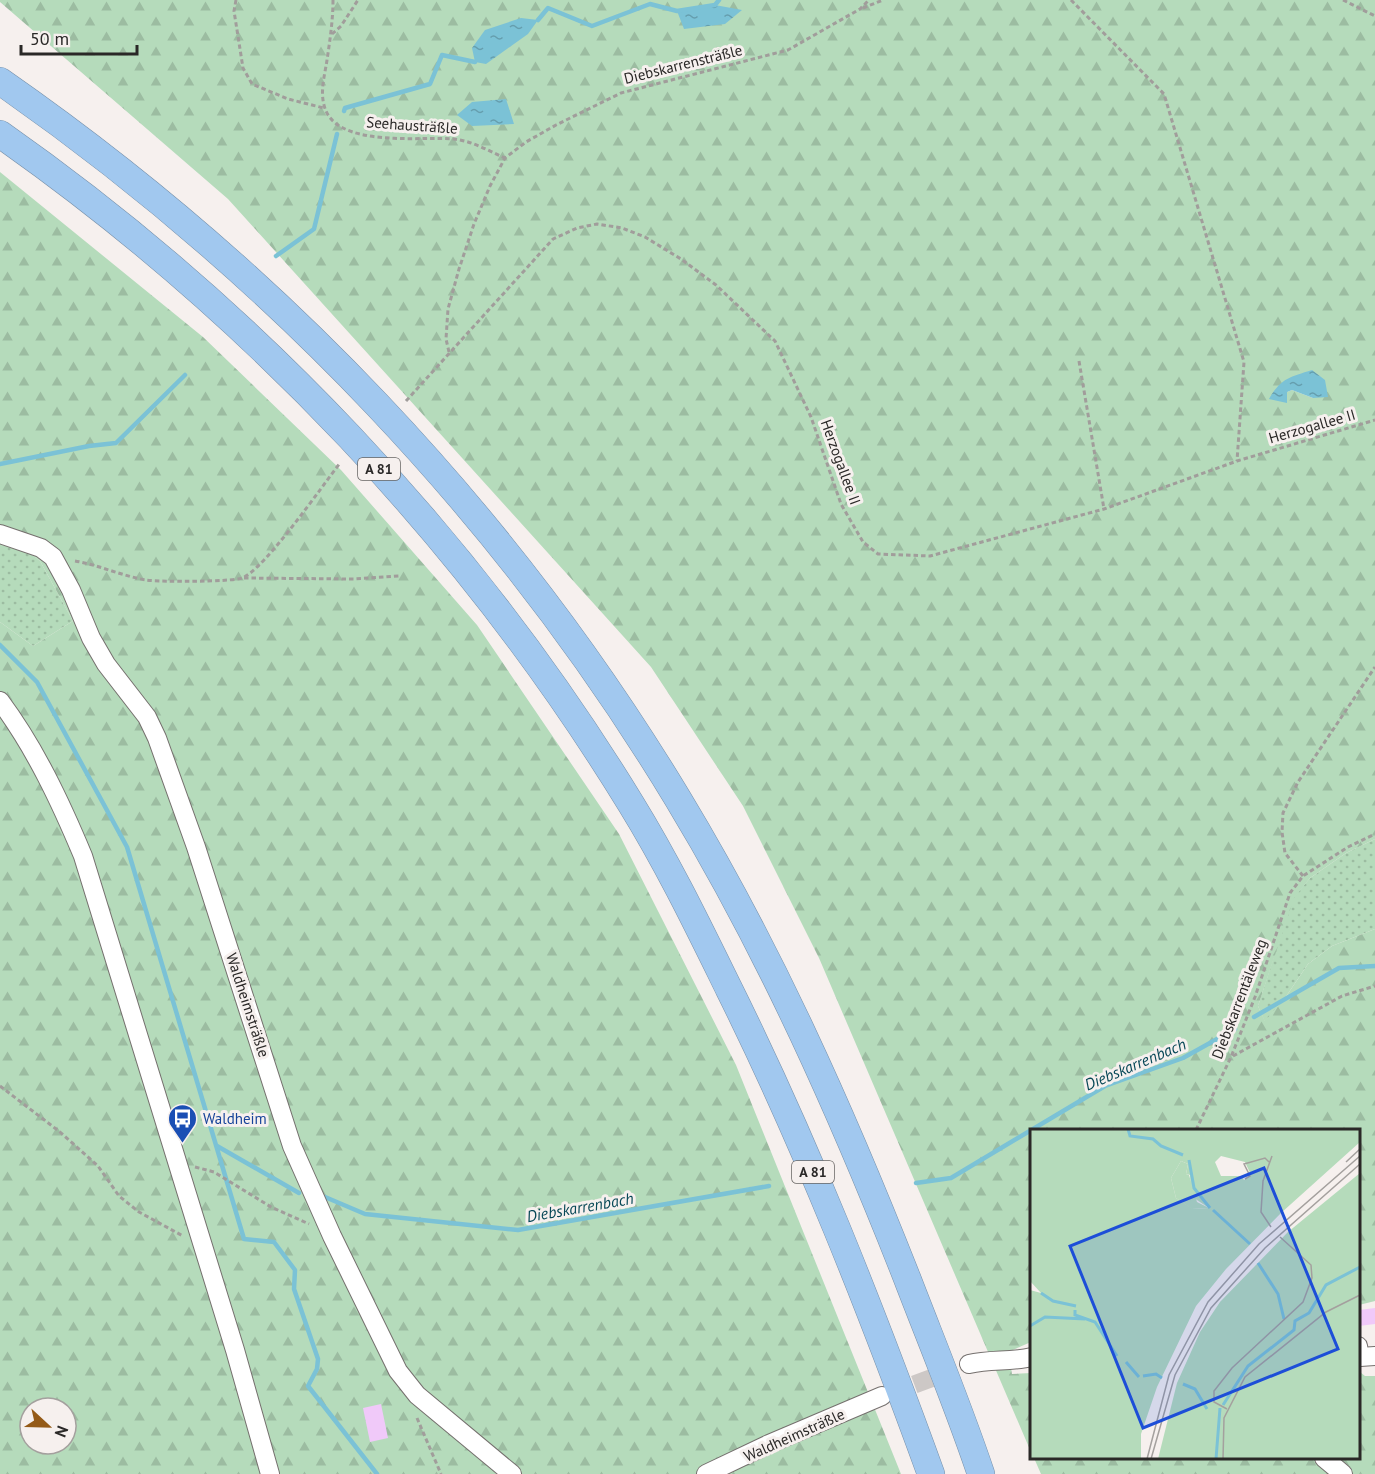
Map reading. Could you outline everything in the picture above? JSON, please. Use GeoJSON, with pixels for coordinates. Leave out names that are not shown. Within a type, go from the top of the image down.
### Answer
{"type":"FeatureCollection","features":[{"type":"Feature","properties":{"kind":"highway","name":"A 81"},"geometry":{"type":"LineString","coordinates":[[0,81],[51,117],[165,206],[250,279],[313,338],[404,432],[463,499],[531,584],[586,659],[649,752],[699,835],[788,1002],[873,1193],[981,1474]]}},
{"type":"Feature","properties":{"kind":"highway","name":"A 81"},"geometry":{"type":"LineString","coordinates":[[0,134],[84,196],[163,260],[308,393],[364,452],[434,532],[501,615],[552,684],[602,758],[654,844],[702,932],[739,1007],[832,1218],[932,1474]]}},
{"type":"Feature","properties":{"kind":"street","name":"Waldheimsträßle"},"geometry":{"type":"LineString","coordinates":[[0,534],[48,552],[71,590],[91,638],[106,664],[147,717],[157,738],[196,847],[292,1146],[332,1236],[398,1371],[417,1395],[512,1474]]}},
{"type":"Feature","properties":{"kind":"street"},"geometry":{"type":"LineString","coordinates":[[0,701],[17,723],[60,800],[83,855],[202,1242],[270,1474]]}},
{"type":"Feature","properties":{"kind":"street"},"geometry":{"type":"LineString","coordinates":[[1360,1357],[1375,1356]]}},
{"type":"Feature","properties":{"kind":"street"},"geometry":{"type":"LineString","coordinates":[[969,1364],[987,1360],[1030,1357]]}},
{"type":"Feature","properties":{"kind":"street","name":"Waldheimsträßle"},"geometry":{"type":"LineString","coordinates":[[706,1474],[769,1444],[882,1396]]}},
{"type":"Feature","properties":{"kind":"street"},"geometry":{"type":"LineString","coordinates":[[1325,1459],[1343,1474]]}},
{"type":"Feature","properties":{"kind":"path"},"geometry":{"type":"LineString","coordinates":[[236,0],[234,11],[243,68],[252,84],[288,99],[324,108],[322,94],[331,35],[333,0]]}},
{"type":"Feature","properties":{"kind":"path"},"geometry":{"type":"LineString","coordinates":[[331,35],[341,26],[358,0]]}},
{"type":"Feature","properties":{"kind":"path","name":"Diebskarrensträßle"},"geometry":{"type":"LineString","coordinates":[[505,158],[526,142],[556,125],[621,93],[788,50],[860,9],[869,0]]}},
{"type":"Feature","properties":{"kind":"path"},"geometry":{"type":"LineString","coordinates":[[860,9],[884,0]]}},
{"type":"Feature","properties":{"kind":"path"},"geometry":{"type":"LineString","coordinates":[[1071,0],[1164,94],[1244,362],[1237,461]]}},
{"type":"Feature","properties":{"kind":"path"},"geometry":{"type":"LineString","coordinates":[[1343,0],[1375,16]]}},
{"type":"Feature","properties":{"kind":"path","name":"Seehausträßle"},"geometry":{"type":"LineString","coordinates":[[324,108],[332,120],[348,131],[371,136],[454,139],[469,142],[505,158]]}},
{"type":"Feature","properties":{"kind":"path"},"geometry":{"type":"LineString","coordinates":[[449,352],[446,339],[448,309],[459,269],[474,224],[505,158]]}},
{"type":"Feature","properties":{"kind":"path","name":"Herzogallee II"},"geometry":{"type":"LineString","coordinates":[[406,401],[553,239],[577,228],[597,224],[622,228],[645,237],[707,278],[775,341],[811,417],[841,504],[863,542],[878,554],[930,556],[1104,510],[1237,461],[1375,420]]}},
{"type":"Feature","properties":{"kind":"path"},"geometry":{"type":"LineString","coordinates":[[1079,361],[1104,510]]}},
{"type":"Feature","properties":{"kind":"path"},"geometry":{"type":"LineString","coordinates":[[242,578],[270,552],[340,463]]}},
{"type":"Feature","properties":{"kind":"path"},"geometry":{"type":"LineString","coordinates":[[57,564],[67,561],[78,562],[146,580],[354,579],[399,576]]}},
{"type":"Feature","properties":{"kind":"path"},"geometry":{"type":"LineString","coordinates":[[1303,876],[1285,853],[1282,832],[1283,813],[1308,766],[1375,667]]}},
{"type":"Feature","properties":{"kind":"path","name":"Diebskarrentäleweg"},"geometry":{"type":"LineString","coordinates":[[1197,1129],[1231,1057],[1270,955],[1290,893],[1303,876],[1348,847],[1375,834]]}},
{"type":"Feature","properties":{"kind":"path"},"geometry":{"type":"LineString","coordinates":[[1231,1057],[1342,996],[1375,986]]}},
{"type":"Feature","properties":{"kind":"path"},"geometry":{"type":"LineString","coordinates":[[0,1086],[60,1132],[98,1167],[119,1196],[139,1212],[183,1236],[202,1242]]}},
{"type":"Feature","properties":{"kind":"path"},"geometry":{"type":"LineString","coordinates":[[199,1167],[221,1177],[271,1207],[332,1236]]}},
{"type":"Feature","properties":{"kind":"path"},"geometry":{"type":"LineString","coordinates":[[417,1395],[417,1417],[441,1474]]}},
{"type":"Feature","properties":{"kind":"green space"},"geometry":{"type":"Polygon","coordinates":[[[0,0],[1375,0],[1375,839],[1346,853],[1310,878],[1294,898],[1258,1006],[1265,1021],[1285,998],[1308,964],[1332,946],[1375,929],[1375,1301],[1360,1305],[1360,1129],[1030,1129],[1030,1342],[1008,1352],[1012,1374],[1030,1373],[1030,1450],[819,958],[743,806],[651,667],[228,199],[0,0]],[[1312,370],[1287,392],[1292,390],[1313,398],[1312,370]]]}},
{"type":"Feature","properties":{"kind":"green space"},"geometry":{"type":"Polygon","coordinates":[[[0,172],[203,337],[341,470],[477,625],[619,834],[736,1065],[901,1474],[0,1474],[0,622],[33,646],[73,621],[40,561],[31,554],[0,545],[0,172]]]}},
{"type":"Feature","properties":{"kind":"green space"},"geometry":{"type":"Polygon","coordinates":[[[0,545],[22,550],[40,561],[73,621],[33,646],[0,622],[0,545]]]}},
{"type":"Feature","properties":{"kind":"green space"},"geometry":{"type":"Polygon","coordinates":[[[1375,839],[1375,929],[1332,946],[1308,964],[1265,1022],[1258,1006],[1293,898],[1310,878],[1346,853],[1375,839]]]}},
{"type":"Feature","properties":{"kind":"green space"},"geometry":{"type":"Polygon","coordinates":[[[1360,1372],[1365,1376],[1375,1376],[1375,1474],[1041,1474],[1034,1459],[1360,1459],[1360,1372]]]}},
{"type":"Feature","properties":{"kind":"water"},"geometry":{"type":"Polygon","coordinates":[[[715,5],[742,10],[725,24],[684,29],[677,11],[715,5]]]}},
{"type":"Feature","properties":{"kind":"water"},"geometry":{"type":"Polygon","coordinates":[[[521,18],[538,20],[528,34],[486,64],[475,62],[472,48],[485,30],[521,18]]]}},
{"type":"Feature","properties":{"kind":"water"},"geometry":{"type":"Polygon","coordinates":[[[506,99],[514,124],[472,126],[457,115],[472,102],[506,99]]]}},
{"type":"Feature","properties":{"kind":"water"},"geometry":{"type":"Polygon","coordinates":[[[1312,370],[1325,380],[1328,397],[1313,398],[1292,390],[1287,392],[1287,403],[1269,399],[1282,382],[1312,370]]]}},
{"type":"Feature","properties":{"kind":"building"},"geometry":{"type":"Polygon","coordinates":[[[1375,1308],[1375,1324],[1360,1326],[1360,1310],[1375,1308]]]}},
{"type":"Feature","properties":{"kind":"building"},"geometry":{"type":"Polygon","coordinates":[[[381,1404],[388,1438],[370,1442],[363,1408],[381,1404]]]}},
{"type":"Feature","properties":{"kind":"waterway"},"geometry":{"type":"LineString","coordinates":[[538,20],[548,8],[592,26],[650,4],[677,11],[715,5],[719,0]]}},
{"type":"Feature","properties":{"kind":"waterway"},"geometry":{"type":"LineString","coordinates":[[344,111],[345,108],[430,84],[442,55],[475,62]]}},
{"type":"Feature","properties":{"kind":"waterway"},"geometry":{"type":"LineString","coordinates":[[276,256],[314,229],[337,134]]}},
{"type":"Feature","properties":{"kind":"waterway"},"geometry":{"type":"LineString","coordinates":[[0,464],[89,446],[116,443],[185,375]]}},
{"type":"Feature","properties":{"kind":"waterway"},"geometry":{"type":"LineString","coordinates":[[0,645],[37,682],[127,847],[244,1239],[274,1242],[295,1270],[294,1289],[318,1359],[317,1369],[308,1386],[377,1474]]}},
{"type":"Feature","properties":{"kind":"waterway"},"geometry":{"type":"LineString","coordinates":[[1254,1017],[1339,968],[1375,966]]}},
{"type":"Feature","properties":{"kind":"waterway","name":"Diebskarrenbach"},"geometry":{"type":"LineString","coordinates":[[1033,1129],[1105,1086],[1183,1058],[1235,1029]]}},
{"type":"Feature","properties":{"kind":"waterway","name":"Diebskarrenbach"},"geometry":{"type":"LineString","coordinates":[[916,1183],[951,1178],[1030,1131]]}},
{"type":"Feature","properties":{"kind":"waterway"},"geometry":{"type":"LineString","coordinates":[[217,1146],[299,1193]]}},
{"type":"Feature","properties":{"kind":"waterway","name":"Diebskarrenbach"},"geometry":{"type":"LineString","coordinates":[[325,1197],[365,1214],[518,1230],[769,1186]]}},
{"type":"Feature","properties":{"kind":"tunnel"},"geometry":{"type":"LineString","coordinates":[[889,1394],[969,1364]]}},
{"type":"Feature","properties":{"kind":"place","name":"Waldheim"},"geometry":{"type":"Point","coordinates":[182,1144]}}]}
